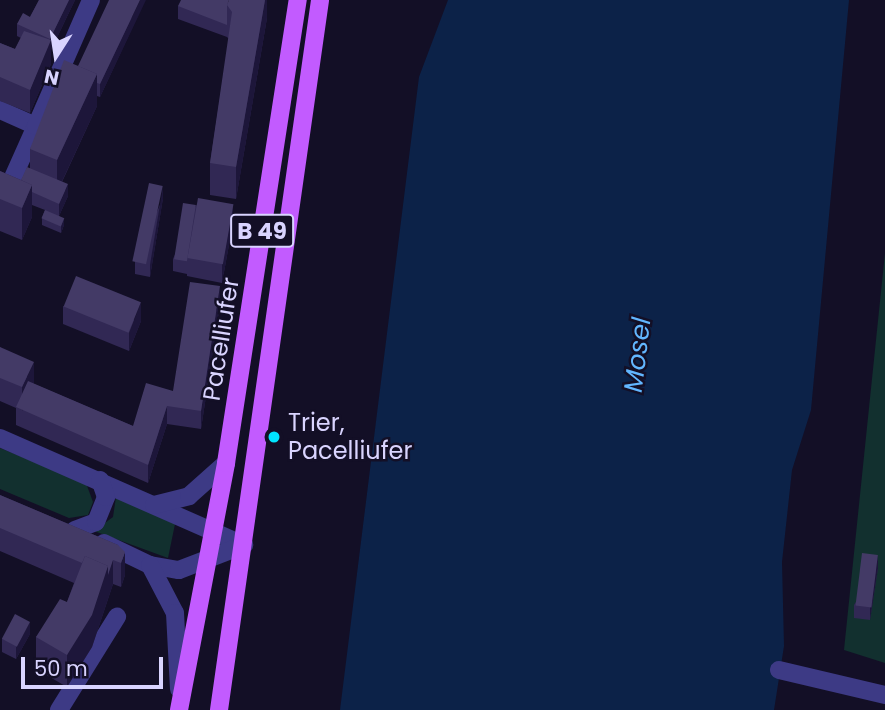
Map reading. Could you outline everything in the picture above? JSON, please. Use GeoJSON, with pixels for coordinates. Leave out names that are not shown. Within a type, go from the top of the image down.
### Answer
{"type":"FeatureCollection","features":[{"type":"Feature","properties":{"kind":"main road","name":"Pacelliufer"},"geometry":{"type":"LineString","coordinates":[[208,561],[226,463],[298,0]]}},
{"type":"Feature","properties":{"kind":"main road","name":"Pacelliufer"},"geometry":{"type":"LineString","coordinates":[[244,545],[320,0]]}},
{"type":"Feature","properties":{"kind":"main road","name":"B 49"},"geometry":{"type":"LineString","coordinates":[[219,710],[244,545]]}},
{"type":"Feature","properties":{"kind":"main road","name":"B 49"},"geometry":{"type":"LineString","coordinates":[[179,710],[208,561]]}},
{"type":"Feature","properties":{"kind":"street"},"geometry":{"type":"LineString","coordinates":[[0,191],[6,193],[91,0]]}},
{"type":"Feature","properties":{"kind":"street"},"geometry":{"type":"LineString","coordinates":[[0,110],[36,125]]}},
{"type":"Feature","properties":{"kind":"street"},"geometry":{"type":"LineString","coordinates":[[0,439],[100,480],[244,545]]}},
{"type":"Feature","properties":{"kind":"street"},"geometry":{"type":"LineString","coordinates":[[154,505],[189,496],[226,463]]}},
{"type":"Feature","properties":{"kind":"street"},"geometry":{"type":"LineString","coordinates":[[75,530],[96,522],[106,497],[100,480]]}},
{"type":"Feature","properties":{"kind":"street"},"geometry":{"type":"LineString","coordinates":[[50,520],[150,565],[179,570],[244,545]]}},
{"type":"Feature","properties":{"kind":"street"},"geometry":{"type":"LineString","coordinates":[[150,565],[174,613],[179,710]]}},
{"type":"Feature","properties":{"kind":"street"},"geometry":{"type":"LineString","coordinates":[[59,710],[117,617]]}},
{"type":"Feature","properties":{"kind":"street"},"geometry":{"type":"LineString","coordinates":[[779,670],[885,695]]}},
{"type":"Feature","properties":{"kind":"green space"},"geometry":{"type":"Polygon","coordinates":[[[885,253],[885,663],[844,650],[885,253]]]}},
{"type":"Feature","properties":{"kind":"green space"},"geometry":{"type":"Polygon","coordinates":[[[0,448],[86,483],[93,502],[88,515],[69,518],[0,489],[0,448]]]}},
{"type":"Feature","properties":{"kind":"green space"},"geometry":{"type":"Polygon","coordinates":[[[116,497],[175,524],[168,558],[94,531],[113,517],[116,497]]]}},
{"type":"Feature","properties":{"kind":"water","name":"Mosel"},"geometry":{"type":"Polygon","coordinates":[[[448,0],[849,0],[811,410],[792,470],[782,562],[784,646],[774,710],[340,710],[419,77],[448,0]]]}},
{"type":"Feature","properties":{"kind":"building"},"geometry":{"type":"Polygon","coordinates":[[[39,0],[69,0],[50,39],[17,24],[23,13],[30,17],[39,0]]]}},
{"type":"Feature","properties":{"kind":"building"},"geometry":{"type":"Polygon","coordinates":[[[109,0],[140,0],[100,84],[97,83],[97,74],[78,66],[109,0]]]}},
{"type":"Feature","properties":{"kind":"building"},"geometry":{"type":"Polygon","coordinates":[[[181,0],[229,0],[227,25],[178,6],[181,0]]]}},
{"type":"Feature","properties":{"kind":"building"},"geometry":{"type":"Polygon","coordinates":[[[229,0],[265,0],[236,167],[210,163],[232,12],[227,5],[229,0]]]}},
{"type":"Feature","properties":{"kind":"building"},"geometry":{"type":"Polygon","coordinates":[[[24,31],[51,40],[30,90],[0,77],[0,43],[15,49],[24,31]]]}},
{"type":"Feature","properties":{"kind":"building"},"geometry":{"type":"Polygon","coordinates":[[[64,60],[97,74],[57,160],[30,149],[64,60]]]}},
{"type":"Feature","properties":{"kind":"building"},"geometry":{"type":"Polygon","coordinates":[[[27,167],[68,184],[59,204],[32,192],[32,185],[21,180],[27,167]]]}},
{"type":"Feature","properties":{"kind":"building"},"geometry":{"type":"Polygon","coordinates":[[[0,171],[32,185],[22,208],[0,199],[0,171]]]}},
{"type":"Feature","properties":{"kind":"building"},"geometry":{"type":"Polygon","coordinates":[[[149,183],[163,186],[146,264],[132,261],[149,183]]]}},
{"type":"Feature","properties":{"kind":"building"},"geometry":{"type":"Polygon","coordinates":[[[198,198],[233,204],[223,264],[187,258],[198,198]]]}},
{"type":"Feature","properties":{"kind":"building"},"geometry":{"type":"Polygon","coordinates":[[[183,203],[196,205],[187,261],[174,259],[183,203]]]}},
{"type":"Feature","properties":{"kind":"building"},"geometry":{"type":"Polygon","coordinates":[[[45,210],[64,218],[61,226],[41,218],[45,210]]]}},
{"type":"Feature","properties":{"kind":"building"},"geometry":{"type":"Polygon","coordinates":[[[76,276],[141,302],[129,333],[64,307],[76,276]]]}},
{"type":"Feature","properties":{"kind":"building"},"geometry":{"type":"Polygon","coordinates":[[[190,282],[220,286],[201,411],[167,406],[148,465],[16,407],[28,381],[133,426],[146,383],[173,391],[190,282]]]}},
{"type":"Feature","properties":{"kind":"building"},"geometry":{"type":"Polygon","coordinates":[[[0,347],[34,362],[22,387],[0,378],[0,347]]]}},
{"type":"Feature","properties":{"kind":"building"},"geometry":{"type":"Polygon","coordinates":[[[0,495],[118,545],[125,552],[121,563],[113,560],[108,575],[108,566],[85,556],[82,563],[0,528],[0,495]]]}},
{"type":"Feature","properties":{"kind":"building"},"geometry":{"type":"Polygon","coordinates":[[[862,553],[878,555],[871,608],[856,606],[862,553]]]}},
{"type":"Feature","properties":{"kind":"building"},"geometry":{"type":"Polygon","coordinates":[[[85,556],[108,566],[92,615],[67,655],[36,637],[60,599],[67,602],[85,556]]]}},
{"type":"Feature","properties":{"kind":"building"},"geometry":{"type":"Polygon","coordinates":[[[15,614],[30,622],[17,647],[2,639],[15,614]]]}},
{"type":"Feature","properties":{"kind":"place","name":"Trier, Pacelliufer"},"geometry":{"type":"Point","coordinates":[274,437]}}]}
